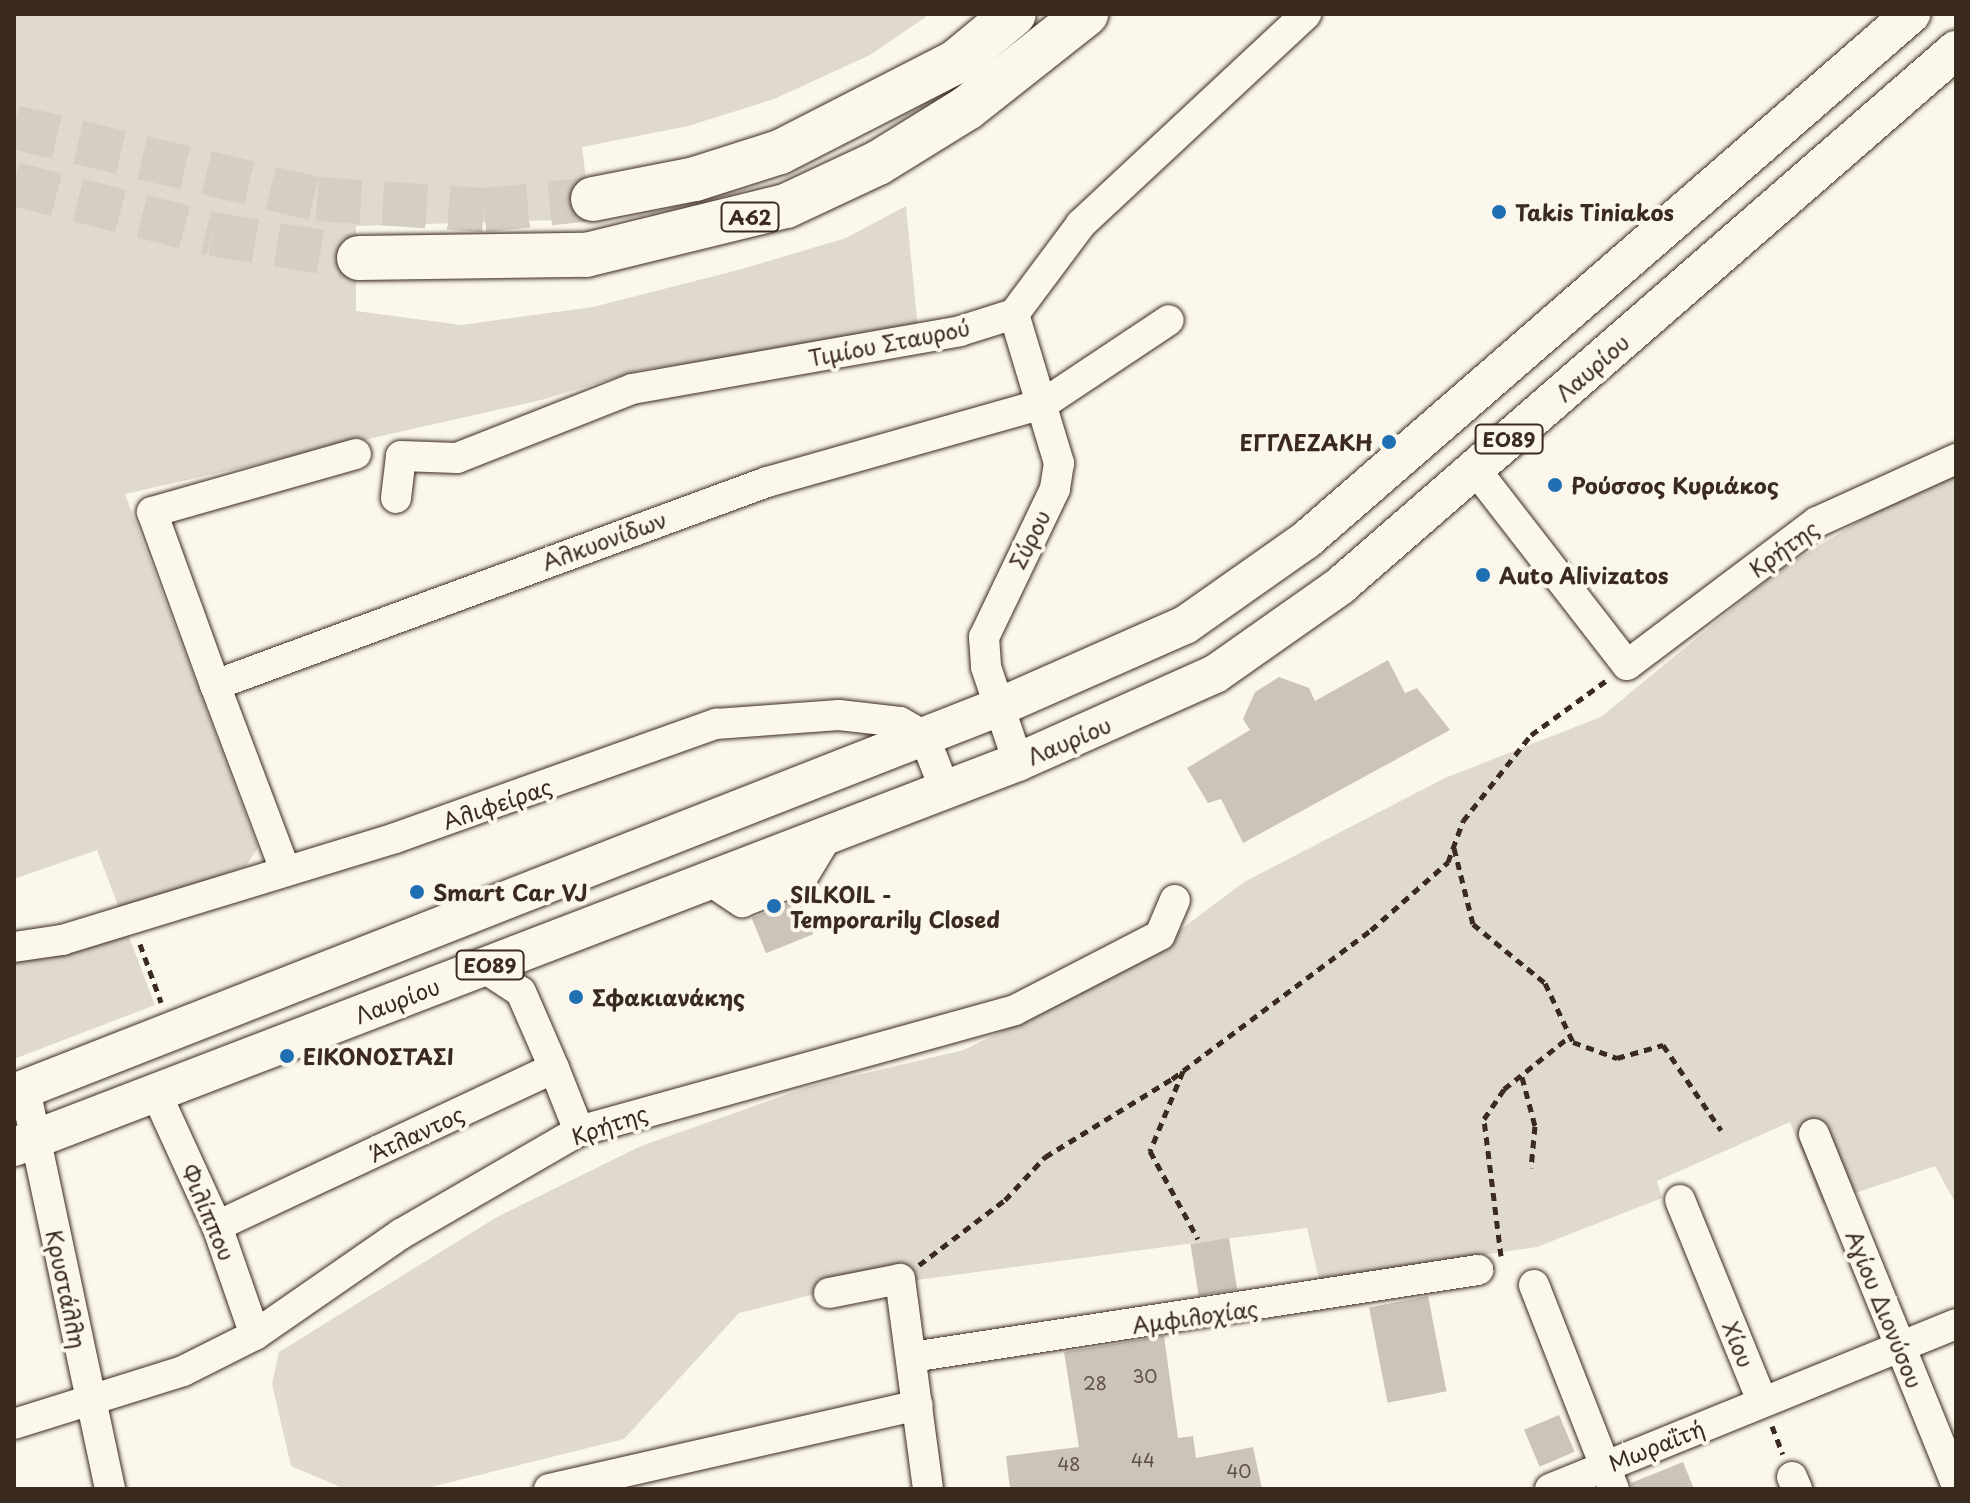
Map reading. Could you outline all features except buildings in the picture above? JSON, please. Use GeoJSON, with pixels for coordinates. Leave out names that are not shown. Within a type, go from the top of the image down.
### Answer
{"type":"FeatureCollection","features":[{"type":"Feature","properties":{"kind":"highway","name":"Α62"},"geometry":{"type":"LineString","coordinates":[[593,199],[695,179],[780,152],[956,62],[1014,14]]}},
{"type":"Feature","properties":{"kind":"highway","name":"Α62"},"geometry":{"type":"LineString","coordinates":[[359,258],[586,255],[786,206],[878,163],[967,108],[1086,14]]}},
{"type":"Feature","properties":{"kind":"main road","name":"ΕΟ89"},"geometry":{"type":"LineString","coordinates":[[19,1091],[999,707],[1169,634],[1242,590],[1911,14]]}},
{"type":"Feature","properties":{"kind":"main road","name":"Λαυρίου"},"geometry":{"type":"LineString","coordinates":[[24,1143],[1018,762],[1190,688],[1265,644],[1475,469],[1956,50]]}},
{"type":"Feature","properties":{"kind":"street"},"geometry":{"type":"LineString","coordinates":[[1014,314],[1081,224],[1306,14]]}},
{"type":"Feature","properties":{"kind":"street","name":"Σύρου"},"geometry":{"type":"LineString","coordinates":[[1014,314],[1059,463],[1055,489],[984,637],[999,707],[1018,762]]}},
{"type":"Feature","properties":{"kind":"street","name":"Τιμίου Σταυρού"},"geometry":{"type":"LineString","coordinates":[[396,498],[401,456],[468,456],[632,389],[960,331],[1014,314]]}},
{"type":"Feature","properties":{"kind":"street","name":"Αλκυονίδων"},"geometry":{"type":"LineString","coordinates":[[215,685],[767,482],[1043,404],[1169,320]]}},
{"type":"Feature","properties":{"kind":"street"},"geometry":{"type":"LineString","coordinates":[[285,870],[152,512],[356,454]]}},
{"type":"Feature","properties":{"kind":"street","name":"Κρήτης"},"geometry":{"type":"LineString","coordinates":[[1627,665],[1817,522],[1956,459]]}},
{"type":"Feature","properties":{"kind":"street"},"geometry":{"type":"LineString","coordinates":[[1475,469],[1627,665]]}},
{"type":"Feature","properties":{"kind":"street","name":"Αλιφείρας"},"geometry":{"type":"LineString","coordinates":[[14,947],[131,920],[716,724],[853,716],[900,722],[924,736]]}},
{"type":"Feature","properties":{"kind":"street"},"geometry":{"type":"LineString","coordinates":[[924,736],[945,790]]}},
{"type":"Feature","properties":{"kind":"street","name":"Κρήτης"},"geometry":{"type":"LineString","coordinates":[[14,1424],[183,1371],[255,1335],[401,1234],[579,1131],[1015,1010],[1160,935],[1175,900]]}},
{"type":"Feature","properties":{"kind":"street"},"geometry":{"type":"LineString","coordinates":[[483,967],[521,992],[579,1131]]}},
{"type":"Feature","properties":{"kind":"street","name":"Άτλαντος"},"geometry":{"type":"LineString","coordinates":[[217,1226],[554,1068]]}},
{"type":"Feature","properties":{"kind":"street","name":"Κρυστάλλη"},"geometry":{"type":"LineString","coordinates":[[19,1091],[24,1143],[92,1402],[110,1489]]}},
{"type":"Feature","properties":{"kind":"street","name":"Φιλίππου"},"geometry":{"type":"LineString","coordinates":[[156,1093],[217,1226],[255,1335]]}},
{"type":"Feature","properties":{"kind":"street","name":"Αγίου Διονύσου"},"geometry":{"type":"LineString","coordinates":[[1814,1134],[1956,1484]]}},
{"type":"Feature","properties":{"kind":"street","name":"Χίου"},"geometry":{"type":"LineString","coordinates":[[1680,1200],[1762,1401]]}},
{"type":"Feature","properties":{"kind":"street","name":"Αμφιλοχίας"},"geometry":{"type":"LineString","coordinates":[[912,1357],[1478,1270]]}},
{"type":"Feature","properties":{"kind":"street"},"geometry":{"type":"LineString","coordinates":[[829,1293],[897,1280],[912,1357],[928,1489]]}},
{"type":"Feature","properties":{"kind":"street"},"geometry":{"type":"LineString","coordinates":[[1534,1285],[1610,1477]]}},
{"type":"Feature","properties":{"kind":"street","name":"Μωραΐτή"},"geometry":{"type":"LineString","coordinates":[[1550,1489],[1610,1477],[1762,1401],[1956,1324]]}},
{"type":"Feature","properties":{"kind":"street"},"geometry":{"type":"LineString","coordinates":[[549,1489],[918,1405]]}},
{"type":"Feature","properties":{"kind":"path"},"geometry":{"type":"LineString","coordinates":[[897,1280],[1005,1200],[1045,1157],[1184,1070],[1371,930],[1448,862],[1463,821],[1531,735],[1627,665]]}},
{"type":"Feature","properties":{"kind":"path"},"geometry":{"type":"LineString","coordinates":[[1454,847],[1473,924],[1545,983],[1569,1037],[1617,1058],[1663,1045],[1721,1130]]}},
{"type":"Feature","properties":{"kind":"path"},"geometry":{"type":"LineString","coordinates":[[131,920],[171,1029]]}},
{"type":"Feature","properties":{"kind":"path"},"geometry":{"type":"LineString","coordinates":[[1478,1270],[1485,1259],[1506,1255],[1482,1139],[1484,1119],[1522,1077],[1569,1037]]}},
{"type":"Feature","properties":{"kind":"path"},"geometry":{"type":"LineString","coordinates":[[1184,1070],[1150,1151],[1198,1239]]}},
{"type":"Feature","properties":{"kind":"path"},"geometry":{"type":"LineString","coordinates":[[1522,1077],[1535,1126],[1531,1168]]}},
{"type":"Feature","properties":{"kind":"path"},"geometry":{"type":"LineString","coordinates":[[1762,1401],[1795,1483]]}},
{"type":"Feature","properties":{"kind":"shaded area"},"geometry":{"type":"Polygon","coordinates":[[[14,14],[930,14],[870,55],[774,99],[688,126],[582,147],[591,219],[356,226],[356,311],[461,325],[593,307],[742,269],[846,238],[906,206],[918,330],[645,369],[541,400],[125,494],[258,848],[246,866],[120,911],[97,850],[14,879],[14,14]]]}},
{"type":"Feature","properties":{"kind":"shaded area"},"geometry":{"type":"Polygon","coordinates":[[[1956,471],[1956,1204],[1935,1166],[1823,1204],[1790,1122],[1657,1181],[1662,1198],[1537,1247],[1319,1279],[1307,1228],[819,1293],[739,1313],[624,1439],[423,1489],[345,1489],[291,1466],[272,1384],[279,1352],[497,1217],[641,1146],[811,1086],[964,1050],[1132,966],[1244,882],[1445,778],[1601,717],[1778,571],[1915,487],[1956,471]]]}},
{"type":"Feature","properties":{"kind":"shaded area"},"geometry":{"type":"Polygon","coordinates":[[[126,929],[155,1005],[14,1059],[14,957],[126,929]]]}},
{"type":"Feature","properties":{"kind":"tunnel"},"geometry":{"type":"LineString","coordinates":[[14,127],[317,199],[484,210],[593,199]]}},
{"type":"Feature","properties":{"kind":"tunnel"},"geometry":{"type":"LineString","coordinates":[[14,184],[212,234],[359,258]]}},
{"type":"Feature","properties":{"kind":"place","name":"Takis Tiniakos"},"geometry":{"type":"Point","coordinates":[1499,212]}},
{"type":"Feature","properties":{"kind":"place","name":"ΕΓΓΛΕΖΑΚΗ"},"geometry":{"type":"Point","coordinates":[1389,442]}},
{"type":"Feature","properties":{"kind":"place","name":"Ρούσσος Κυριάκος"},"geometry":{"type":"Point","coordinates":[1555,485]}},
{"type":"Feature","properties":{"kind":"place","name":"Auto Alivizatos"},"geometry":{"type":"Point","coordinates":[1483,575]}},
{"type":"Feature","properties":{"kind":"place","name":"Smart Car VJ"},"geometry":{"type":"Point","coordinates":[417,892]}},
{"type":"Feature","properties":{"kind":"place","name":"SILKOIL - Temporarily Closed"},"geometry":{"type":"Point","coordinates":[774,906]}},
{"type":"Feature","properties":{"kind":"place","name":"Σφακιανάκης"},"geometry":{"type":"Point","coordinates":[576,997]}},
{"type":"Feature","properties":{"kind":"place","name":"ΕΙΚΟΝΟΣΤΑΣΙ"},"geometry":{"type":"Point","coordinates":[287,1056]}}]}
